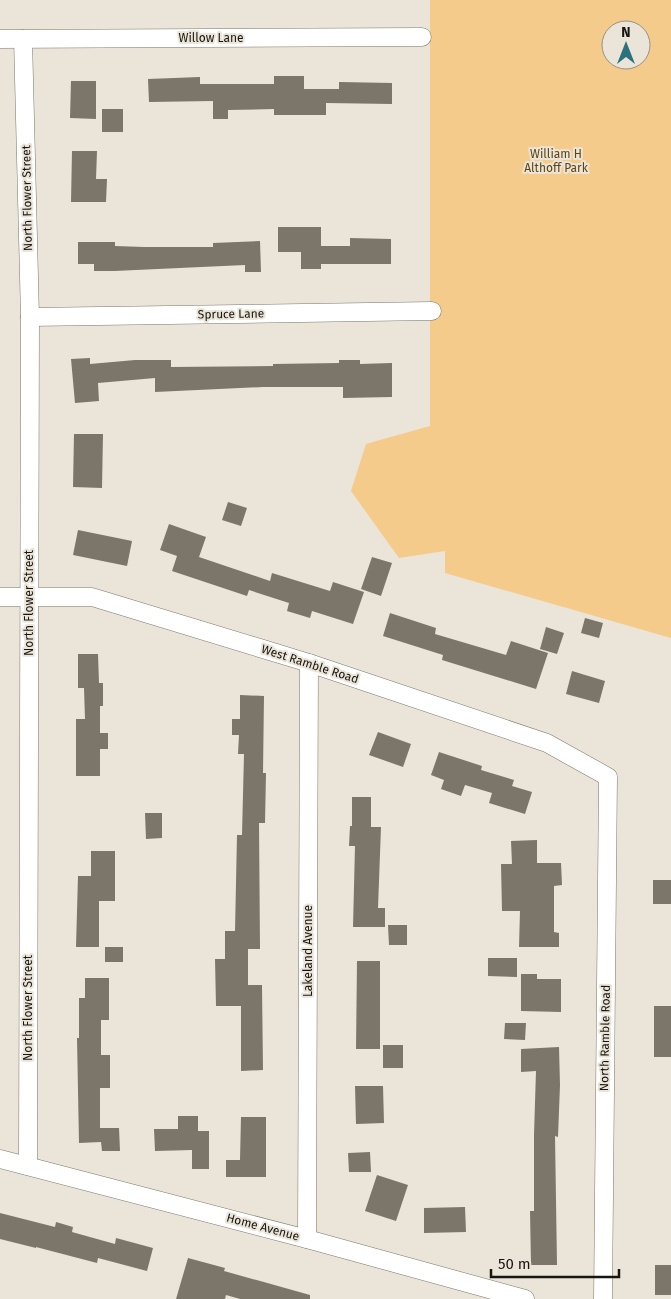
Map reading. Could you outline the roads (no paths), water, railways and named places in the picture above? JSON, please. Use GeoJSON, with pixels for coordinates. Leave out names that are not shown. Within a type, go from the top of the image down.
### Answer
{"type":"FeatureCollection","features":[{"type":"Feature","properties":{"kind":"street","name":"Willow Lane"},"geometry":{"type":"LineString","coordinates":[[0,39],[422,37]]}},
{"type":"Feature","properties":{"kind":"street","name":"North Flower Street"},"geometry":{"type":"LineString","coordinates":[[23,39],[30,317],[28,1166]]}},
{"type":"Feature","properties":{"kind":"street","name":"Spruce Lane"},"geometry":{"type":"LineString","coordinates":[[30,317],[432,311]]}},
{"type":"Feature","properties":{"kind":"street","name":"West Ramble Road"},"geometry":{"type":"LineString","coordinates":[[0,597],[92,597],[309,663],[547,743],[608,777]]}},
{"type":"Feature","properties":{"kind":"street","name":"Lakeland Avenue"},"geometry":{"type":"LineString","coordinates":[[307,1239],[309,663]]}},
{"type":"Feature","properties":{"kind":"street","name":"North Ramble Road"},"geometry":{"type":"LineString","coordinates":[[603,1299],[608,777]]}},
{"type":"Feature","properties":{"kind":"street","name":"Home Avenue"},"geometry":{"type":"LineString","coordinates":[[0,1159],[307,1239],[525,1299]]}},
{"type":"Feature","properties":{"kind":"park label","name":"William H Althoff Park"},"geometry":{"type":"Point","coordinates":[556,161]}}]}
